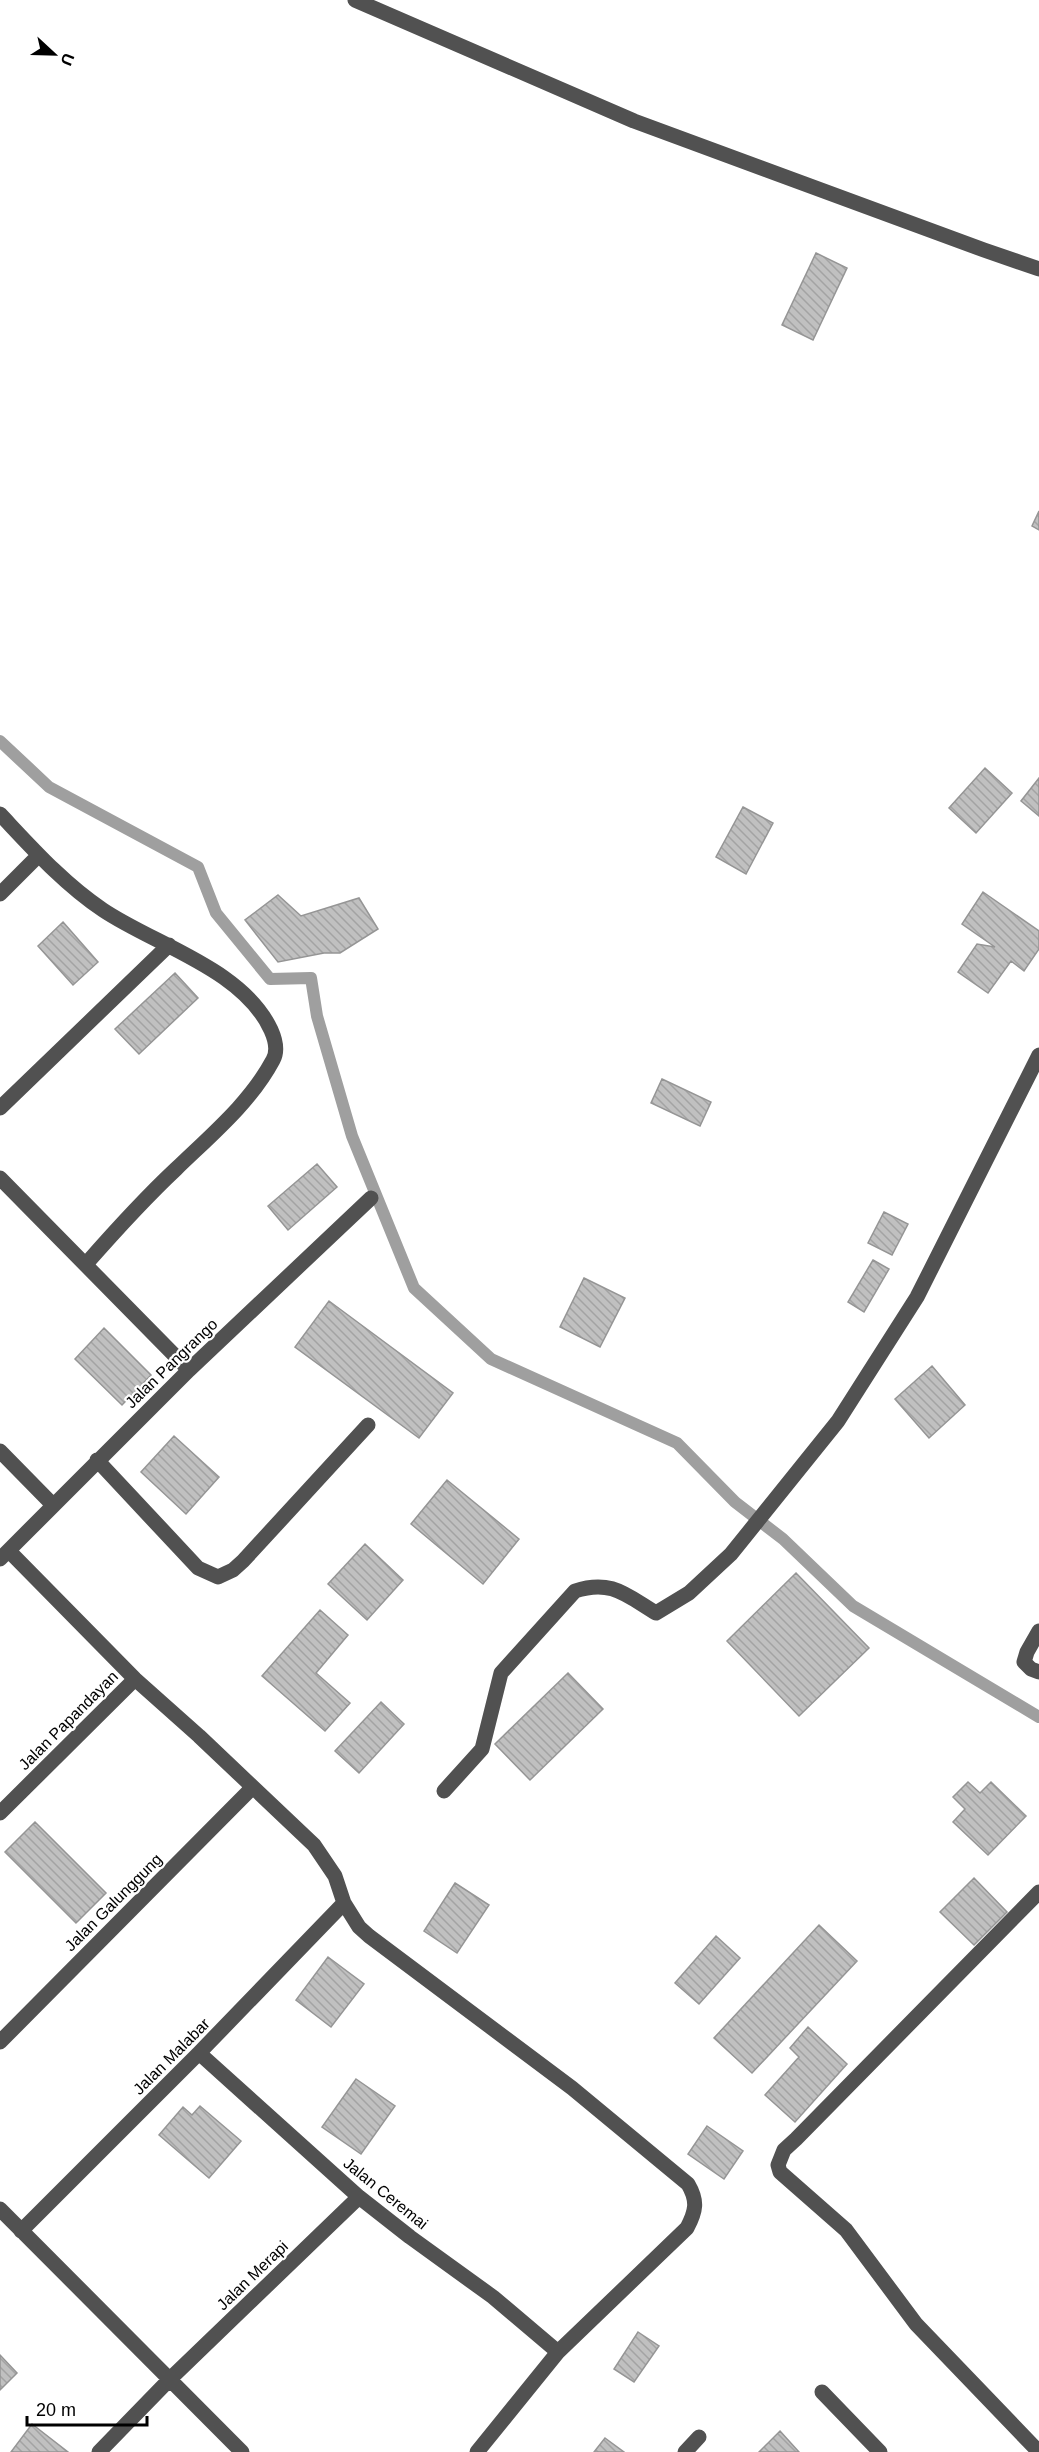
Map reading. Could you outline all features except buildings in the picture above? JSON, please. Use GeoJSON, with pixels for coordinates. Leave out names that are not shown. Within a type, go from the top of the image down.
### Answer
{"type":"FeatureCollection","features":[{"type":"Feature","properties":{"kind":"street"},"geometry":{"type":"LineString","coordinates":[[355,0],[634,121],[984,250],[1039,268]]}},
{"type":"Feature","properties":{"kind":"street"},"geometry":{"type":"LineString","coordinates":[[0,814],[38,856],[102,910],[169,945],[235,986],[268,1024],[275,1040],[275,1058],[227,1120],[132,1212],[86,1264]]}},
{"type":"Feature","properties":{"kind":"street"},"geometry":{"type":"LineString","coordinates":[[0,894],[38,856]]}},
{"type":"Feature","properties":{"kind":"street"},"geometry":{"type":"LineString","coordinates":[[0,1108],[169,945]]}},
{"type":"Feature","properties":{"kind":"street"},"geometry":{"type":"LineString","coordinates":[[444,1791],[482,1749],[501,1673],[575,1591],[592,1585],[615,1589],[656,1613],[689,1593],[731,1554],[838,1421],[917,1298],[1038,1058]]}},
{"type":"Feature","properties":{"kind":"street"},"geometry":{"type":"LineString","coordinates":[[0,1178],[189,1370]]}},
{"type":"Feature","properties":{"kind":"street","name":"Jalan Pangrango"},"geometry":{"type":"LineString","coordinates":[[4,1555],[189,1370],[371,1198]]}},
{"type":"Feature","properties":{"kind":"street"},"geometry":{"type":"LineString","coordinates":[[97,1460],[198,1568],[218,1577],[233,1570],[243,1561],[368,1425]]}},
{"type":"Feature","properties":{"kind":"street"},"geometry":{"type":"LineString","coordinates":[[0,1451],[52,1505]]}},
{"type":"Feature","properties":{"kind":"street"},"geometry":{"type":"LineString","coordinates":[[4,1555],[320,1853],[335,1876],[344,1903],[359,1927],[380,1946],[572,2088],[688,2184],[695,2197],[695,2212],[687,2228],[558,2352],[477,2452]]}},
{"type":"Feature","properties":{"kind":"street"},"geometry":{"type":"LineString","coordinates":[[1039,1631],[1024,1662],[1031,1669],[1039,1672]]}},
{"type":"Feature","properties":{"kind":"street","name":"Jalan Papandayan"},"geometry":{"type":"LineString","coordinates":[[0,1813],[135,1679]]}},
{"type":"Feature","properties":{"kind":"street","name":"Jalan Galunggung"},"geometry":{"type":"LineString","coordinates":[[0,2042],[252,1788]]}},
{"type":"Feature","properties":{"kind":"street"},"geometry":{"type":"LineString","coordinates":[[1039,1892],[784,2151],[778,2165],[780,2172],[846,2230],[916,2324],[1039,2452]]}},
{"type":"Feature","properties":{"kind":"street","name":"Jalan Malabar"},"geometry":{"type":"LineString","coordinates":[[21,2231],[199,2054],[344,1903]]}},
{"type":"Feature","properties":{"kind":"street","name":"Jalan Ceremai"},"geometry":{"type":"LineString","coordinates":[[199,2054],[359,2196],[493,2297],[558,2352]]}},
{"type":"Feature","properties":{"kind":"street","name":"Jalan Merapi"},"geometry":{"type":"LineString","coordinates":[[99,2452],[170,2379],[359,2196]]}},
{"type":"Feature","properties":{"kind":"street"},"geometry":{"type":"LineString","coordinates":[[0,2209],[242,2452]]}},
{"type":"Feature","properties":{"kind":"street"},"geometry":{"type":"LineString","coordinates":[[822,2392],[880,2452]]}},
{"type":"Feature","properties":{"kind":"street"},"geometry":{"type":"LineString","coordinates":[[685,2452],[699,2437]]}},
{"type":"Feature","properties":{"kind":"waterway"},"geometry":{"type":"LineString","coordinates":[[0,741],[49,787],[198,867],[216,913],[270,979],[311,978],[317,1016],[352,1136],[414,1288],[491,1359],[677,1443],[735,1502],[783,1539],[853,1606],[1039,1717]]}}]}
